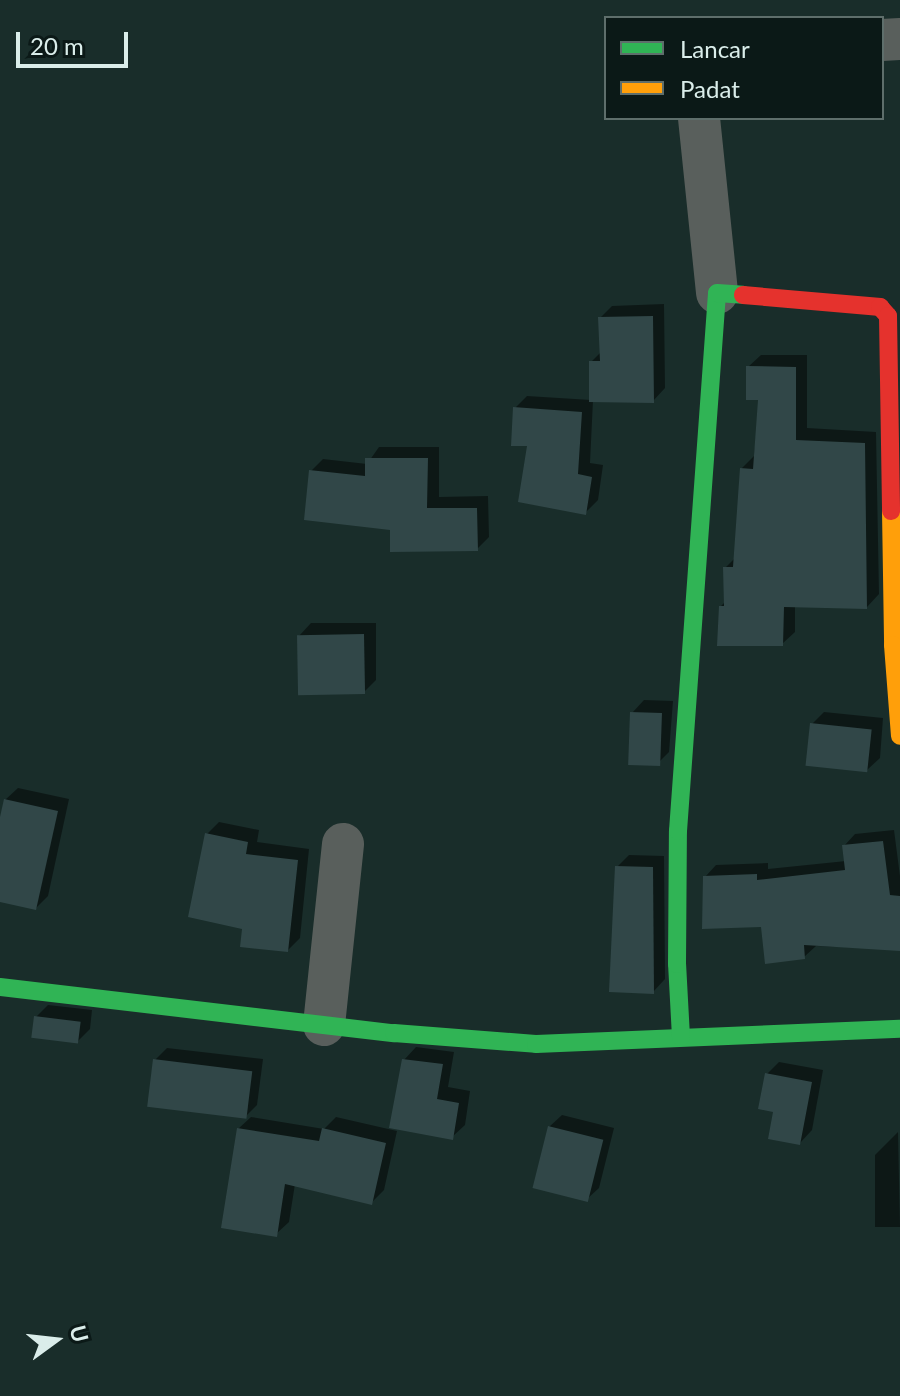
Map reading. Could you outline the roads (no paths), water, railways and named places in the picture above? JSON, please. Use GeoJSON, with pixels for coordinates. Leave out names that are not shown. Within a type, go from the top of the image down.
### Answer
{"type":"FeatureCollection","features":[{"type":"Feature","properties":{"kind":"street"},"geometry":{"type":"LineString","coordinates":[[681,1037],[677,964],[678,831],[717,293],[699,120]]}},
{"type":"Feature","properties":{"kind":"street"},"geometry":{"type":"LineString","coordinates":[[717,293],[880,307],[888,316],[893,645],[900,736]]}},
{"type":"Feature","properties":{"kind":"street"},"geometry":{"type":"LineString","coordinates":[[324,1025],[343,844]]}},
{"type":"Feature","properties":{"kind":"street"},"geometry":{"type":"LineString","coordinates":[[0,987],[324,1025],[536,1044],[900,1029]]}}]}
